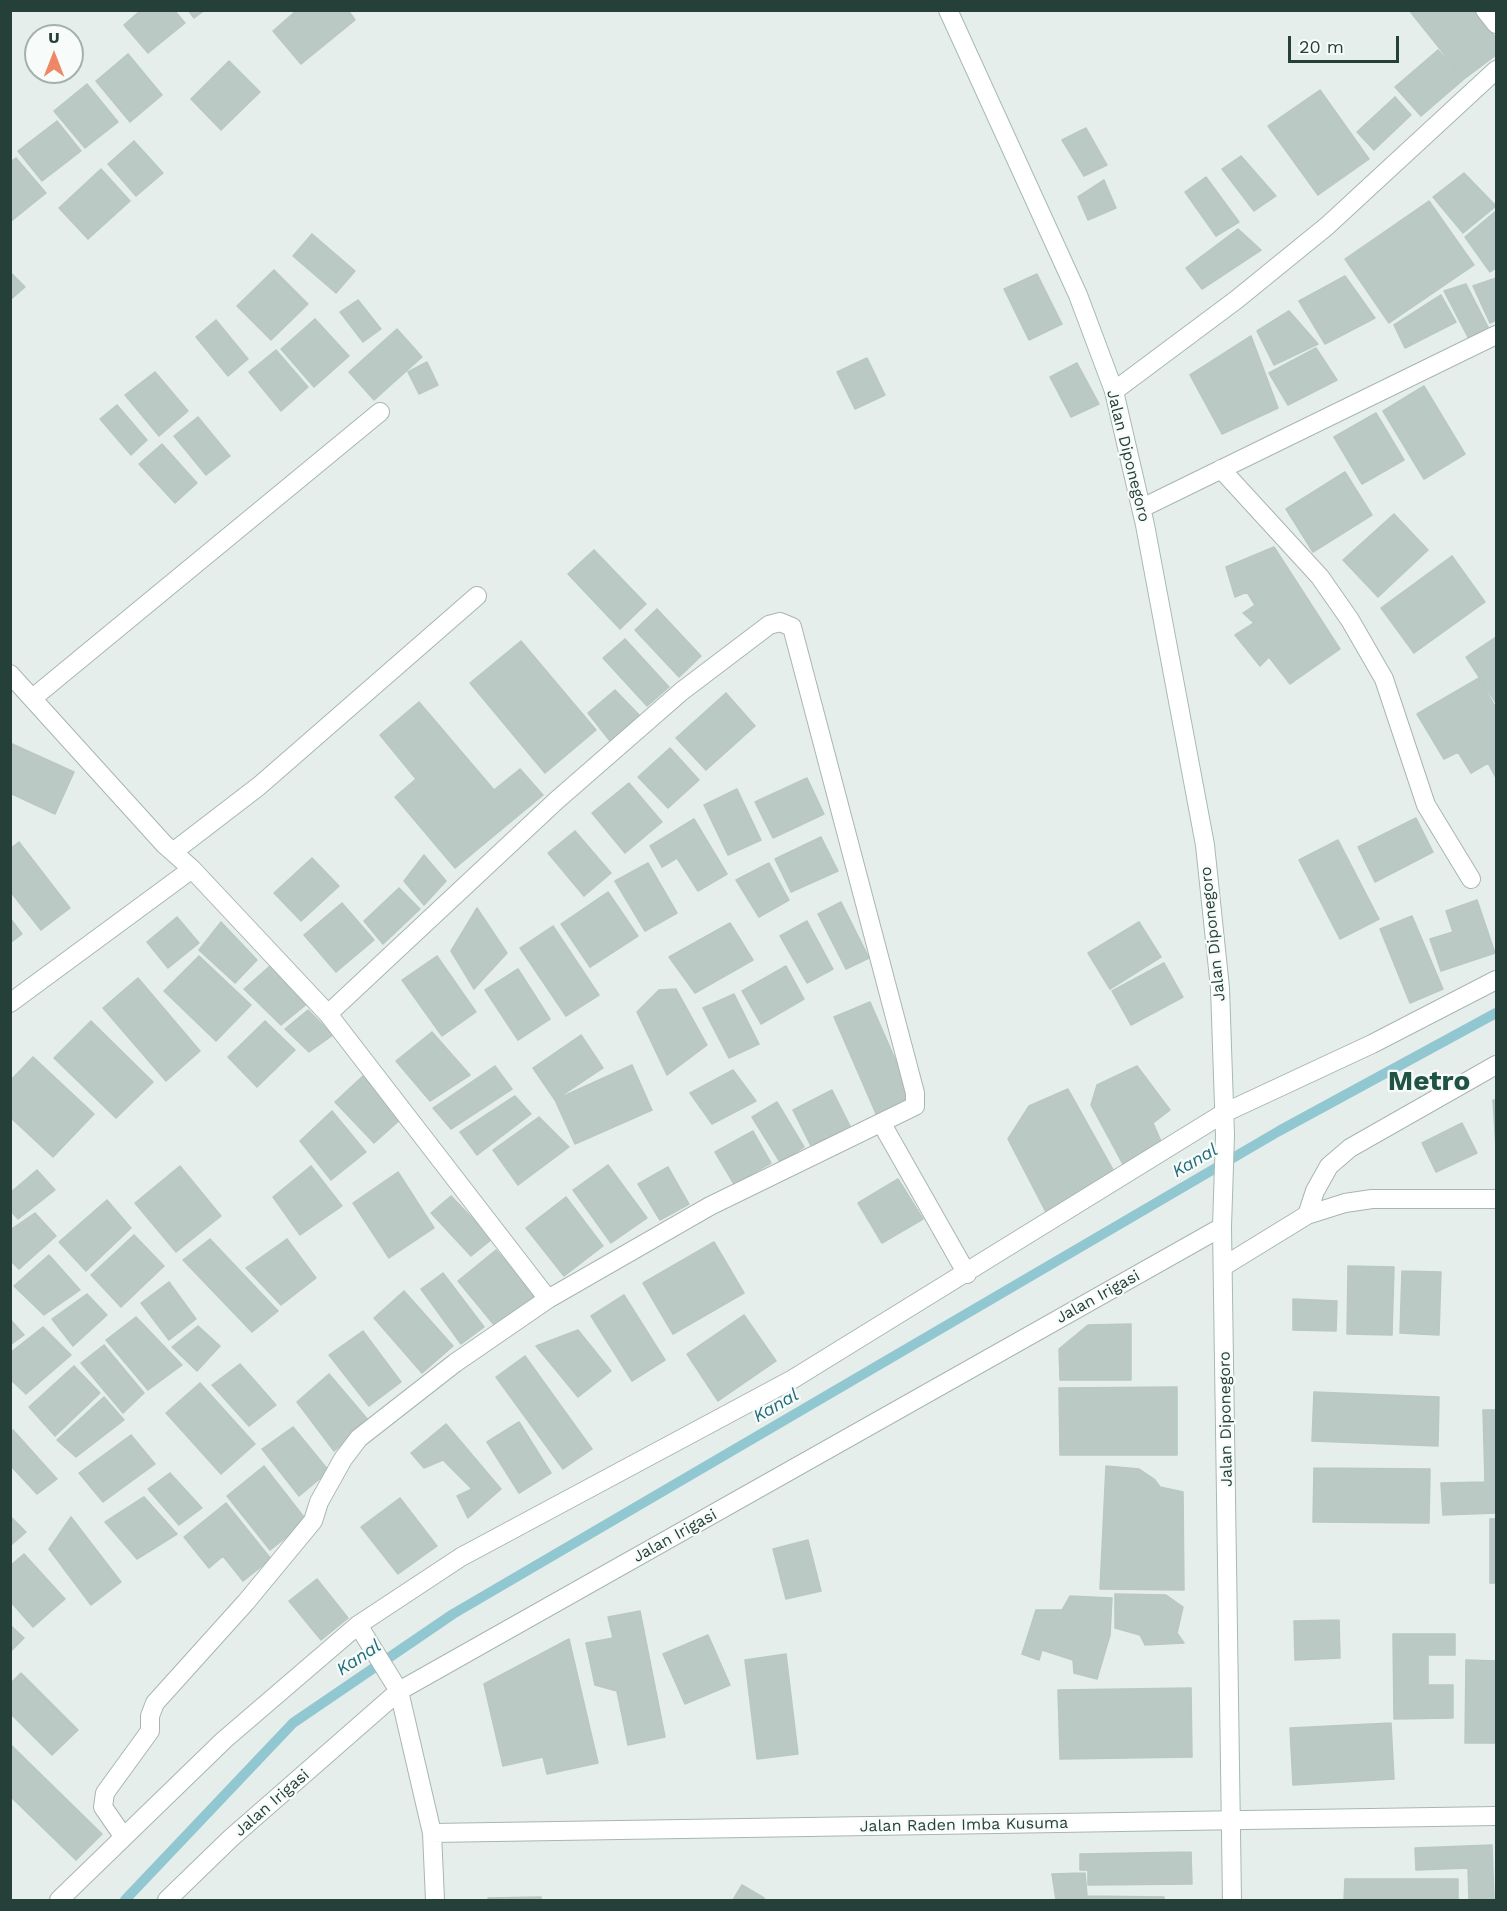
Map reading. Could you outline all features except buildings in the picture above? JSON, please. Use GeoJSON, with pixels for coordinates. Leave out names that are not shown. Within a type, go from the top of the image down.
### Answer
{"type":"FeatureCollection","features":[{"type":"Feature","properties":{"kind":"street","name":"Jalan Diponegoro"},"geometry":{"type":"LineString","coordinates":[[948,10],[1078,295],[1113,391],[1142,508],[1205,846],[1220,988],[1225,1135],[1223,1220],[1232,1900]]}},
{"type":"Feature","properties":{"kind":"street"},"geometry":{"type":"LineString","coordinates":[[1485,10],[1497,24]]}},
{"type":"Feature","properties":{"kind":"street"},"geometry":{"type":"LineString","coordinates":[[1113,391],[1236,300],[1327,226],[1497,70]]}},
{"type":"Feature","properties":{"kind":"street"},"geometry":{"type":"LineString","coordinates":[[1142,508],[1497,334]]}},
{"type":"Feature","properties":{"kind":"street"},"geometry":{"type":"LineString","coordinates":[[34,697],[380,412]]}},
{"type":"Feature","properties":{"kind":"street"},"geometry":{"type":"LineString","coordinates":[[1221,469],[1320,577],[1350,620],[1384,679],[1426,805],[1471,879]]}},
{"type":"Feature","properties":{"kind":"street"},"geometry":{"type":"LineString","coordinates":[[173,852],[259,786],[477,596]]}},
{"type":"Feature","properties":{"kind":"street"},"geometry":{"type":"LineString","coordinates":[[123,1836],[103,1807],[105,1793],[150,1731],[150,1716],[155,1703],[194,1661],[313,1521],[319,1502],[343,1459],[359,1438],[455,1363],[548,1299],[711,1206],[912,1110],[917,1100],[792,627],[780,622],[769,625],[682,691],[557,800],[328,1014]]}},
{"type":"Feature","properties":{"kind":"street"},"geometry":{"type":"LineString","coordinates":[[10,674],[34,697],[173,852],[192,869],[328,1014],[548,1299]]}},
{"type":"Feature","properties":{"kind":"street"},"geometry":{"type":"LineString","coordinates":[[10,1004],[192,869]]}},
{"type":"Feature","properties":{"kind":"street"},"geometry":{"type":"LineString","coordinates":[[59,1900],[224,1740],[359,1628],[461,1557],[793,1379],[967,1274],[1224,1113],[1372,1044],[1497,980]]}},
{"type":"Feature","properties":{"kind":"street"},"geometry":{"type":"LineString","coordinates":[[1307,1215],[1315,1191],[1329,1166],[1350,1148],[1497,1065]]}},
{"type":"Feature","properties":{"kind":"street"},"geometry":{"type":"LineString","coordinates":[[882,1124],[967,1274]]}},
{"type":"Feature","properties":{"kind":"street"},"geometry":{"type":"LineString","coordinates":[[1224,1266],[1307,1215],[1345,1203],[1372,1199],[1497,1199]]}},
{"type":"Feature","properties":{"kind":"street","name":"Jalan Irigasi"},"geometry":{"type":"LineString","coordinates":[[167,1900],[231,1838],[396,1688],[1223,1220]]}},
{"type":"Feature","properties":{"kind":"street"},"geometry":{"type":"LineString","coordinates":[[359,1628],[396,1688],[432,1833],[435,1900]]}},
{"type":"Feature","properties":{"kind":"street","name":"Jalan Raden Imba Kusuma"},"geometry":{"type":"LineString","coordinates":[[432,1833],[1497,1816]]}},
{"type":"Feature","properties":{"kind":"waterway","name":"Kanal"},"geometry":{"type":"LineString","coordinates":[[125,1900],[293,1723],[453,1614],[1279,1131],[1496,1013]]}},
{"type":"Feature","properties":{"kind":"district","name":"Metro"},"geometry":{"type":"Point","coordinates":[1429,1082]}}]}
